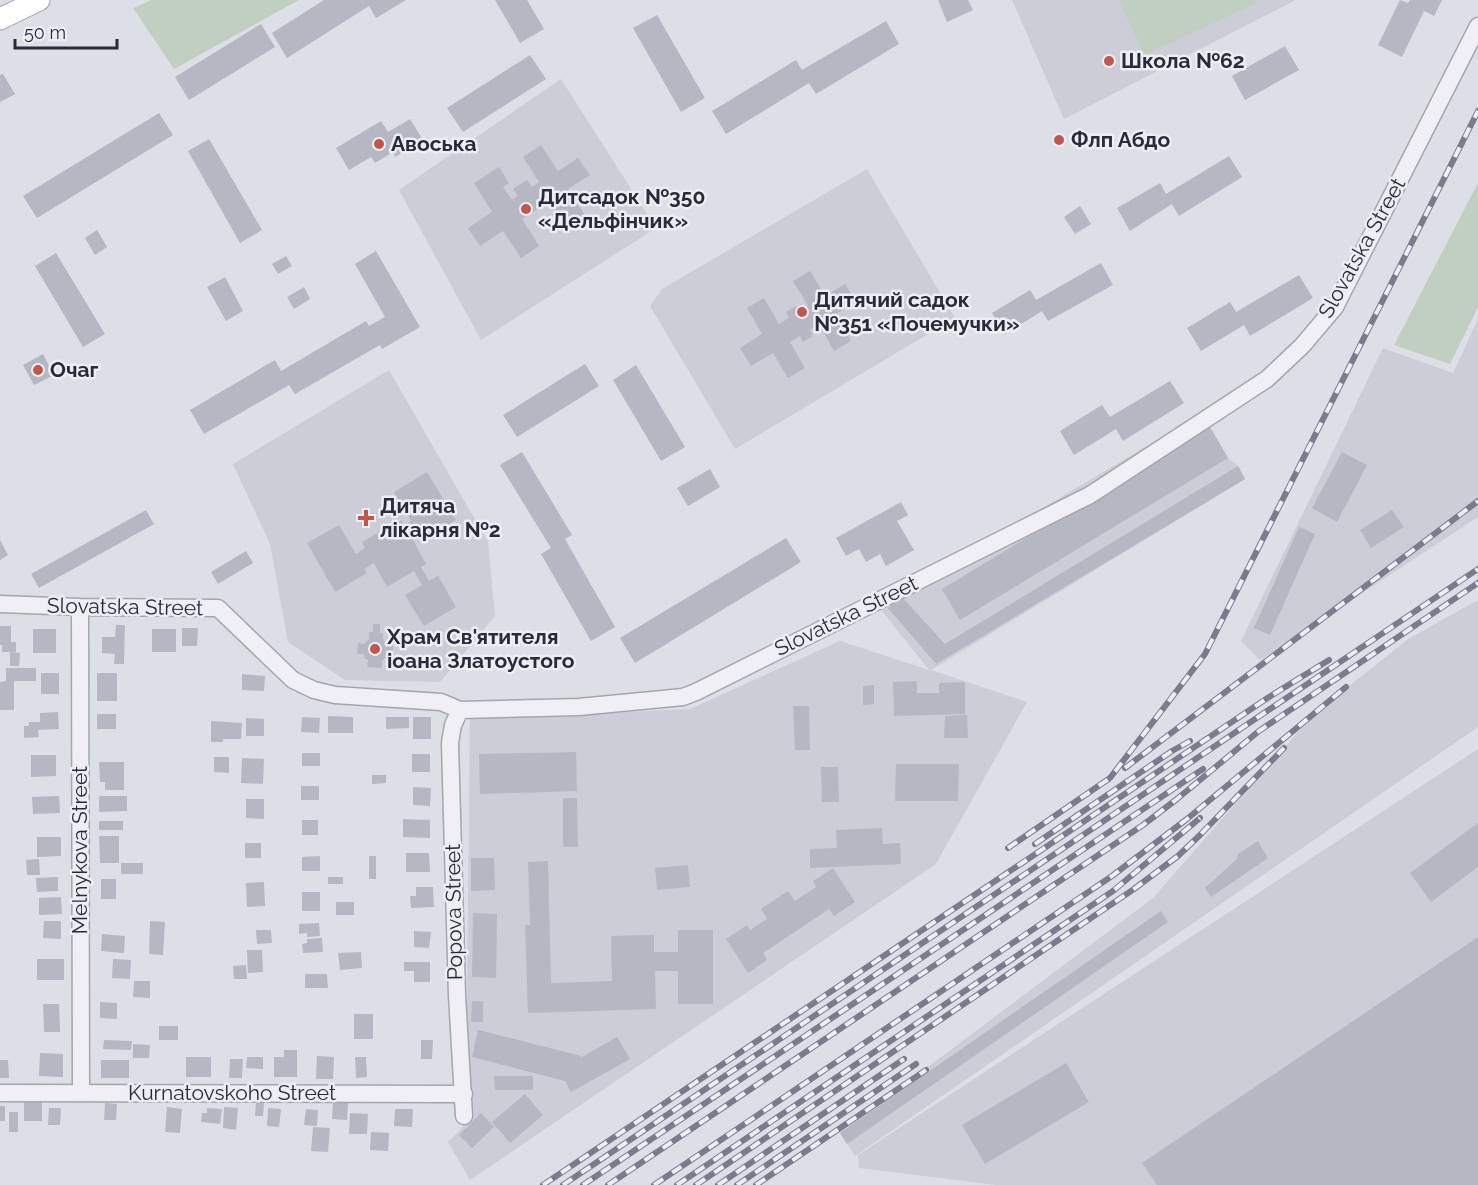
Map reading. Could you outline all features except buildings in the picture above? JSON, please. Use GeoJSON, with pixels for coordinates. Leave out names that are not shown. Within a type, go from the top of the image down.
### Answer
{"type":"FeatureCollection","features":[{"type":"Feature","properties":{"kind":"main road"},"geometry":{"type":"LineString","coordinates":[[0,19],[39,0]]}},
{"type":"Feature","properties":{"kind":"street","name":"Slovatska Street"},"geometry":{"type":"LineString","coordinates":[[0,604],[218,608],[293,680],[314,690],[335,695],[441,702],[460,710],[579,707],[683,697],[696,692],[1090,495],[1268,380],[1302,346],[1335,307],[1478,26]]}},
{"type":"Feature","properties":{"kind":"street","name":"Melnykova Street"},"geometry":{"type":"LineString","coordinates":[[80,607],[81,1093]]}},
{"type":"Feature","properties":{"kind":"street","name":"Popova Street"},"geometry":{"type":"LineString","coordinates":[[460,710],[453,725],[450,743],[457,995],[465,1116]]}},
{"type":"Feature","properties":{"kind":"street","name":"Kurnatovskoho Street"},"geometry":{"type":"LineString","coordinates":[[0,1093],[464,1094]]}},
{"type":"Feature","properties":{"kind":"shaded area","name":"Школа №62"},"geometry":{"type":"Polygon","coordinates":[[[1012,0],[1296,0],[1064,119],[1012,0]]]}},
{"type":"Feature","properties":{"kind":"shaded area","name":"Дитсадок №350 «Дельфінчик»"},"geometry":{"type":"Polygon","coordinates":[[[561,79],[656,228],[481,340],[399,190],[561,79]]]}},
{"type":"Feature","properties":{"kind":"shaded area","name":"Дитячий садок №351 «Почемучки»"},"geometry":{"type":"Polygon","coordinates":[[[867,169],[955,318],[735,449],[650,306],[662,289],[867,169]]]}},
{"type":"Feature","properties":{"kind":"shaded area"},"geometry":{"type":"Polygon","coordinates":[[[1478,319],[1478,517],[1260,660],[1241,641],[1383,348],[1453,373],[1478,319]]]}},
{"type":"Feature","properties":{"kind":"shaded area","name":"Дитяча лікарня №2"},"geometry":{"type":"Polygon","coordinates":[[[389,370],[488,542],[495,616],[440,682],[345,680],[288,642],[270,544],[233,464],[389,370]]]}},
{"type":"Feature","properties":{"kind":"shaded area"},"geometry":{"type":"Polygon","coordinates":[[[1199,415],[1210,427],[1228,458],[1238,466],[1245,479],[931,670],[1027,702],[936,864],[470,1180],[448,1142],[468,1122],[466,1084],[470,719],[690,709],[840,641],[929,670],[878,606],[1199,415]]]}},
{"type":"Feature","properties":{"kind":"shaded area"},"geometry":{"type":"Polygon","coordinates":[[[1478,600],[1478,727],[855,1156],[840,1133],[1153,898],[1313,715],[1408,639],[1478,600]]]}},
{"type":"Feature","properties":{"kind":"shaded area"},"geometry":{"type":"Polygon","coordinates":[[[1478,749],[1478,1185],[996,1185],[859,1168],[858,1155],[1478,749]]]}},
{"type":"Feature","properties":{"kind":"green space"},"geometry":{"type":"Polygon","coordinates":[[[152,0],[299,0],[174,69],[133,8],[152,0]]]}},
{"type":"Feature","properties":{"kind":"green space"},"geometry":{"type":"Polygon","coordinates":[[[1119,0],[1255,0],[1257,3],[1144,55],[1119,0]]]}},
{"type":"Feature","properties":{"kind":"green space"},"geometry":{"type":"Polygon","coordinates":[[[1478,183],[1478,307],[1450,364],[1394,345],[1478,183]]]}},
{"type":"Feature","properties":{"kind":"railway"},"geometry":{"type":"LineString","coordinates":[[1008,848],[1110,778],[1205,654],[1478,111]]}},
{"type":"Feature","properties":{"kind":"railway"},"geometry":{"type":"LineString","coordinates":[[1125,768],[1478,501]]}},
{"type":"Feature","properties":{"kind":"railway"},"geometry":{"type":"LineString","coordinates":[[563,1185],[1478,569]]}},
{"type":"Feature","properties":{"kind":"railway"},"geometry":{"type":"LineString","coordinates":[[608,1185],[1143,825],[1259,731],[1478,583]]}},
{"type":"Feature","properties":{"kind":"railway"},"geometry":{"type":"LineString","coordinates":[[543,1185],[1269,697],[1329,660]]}},
{"type":"Feature","properties":{"kind":"railway"},"geometry":{"type":"LineString","coordinates":[[654,1185],[1112,876],[1187,819],[1346,687]]}},
{"type":"Feature","properties":{"kind":"railway"},"geometry":{"type":"LineString","coordinates":[[1035,844],[1190,741]]}},
{"type":"Feature","properties":{"kind":"railway"},"geometry":{"type":"LineString","coordinates":[[696,1185],[1134,889],[1178,856],[1284,748]]}},
{"type":"Feature","properties":{"kind":"railway"},"geometry":{"type":"LineString","coordinates":[[583,1185],[1203,769]]}},
{"type":"Feature","properties":{"kind":"railway"},"geometry":{"type":"LineString","coordinates":[[677,1185],[1113,891],[1200,818]]}},
{"type":"Feature","properties":{"kind":"railway"},"geometry":{"type":"LineString","coordinates":[[718,1185],[904,1059]]}},
{"type":"Feature","properties":{"kind":"railway"},"geometry":{"type":"LineString","coordinates":[[737,1185],[916,1064]]}},
{"type":"Feature","properties":{"kind":"railway"},"geometry":{"type":"LineString","coordinates":[[756,1185],[926,1070]]}},
{"type":"Feature","properties":{"kind":"place","name":"Школа №62"},"geometry":{"type":"Point","coordinates":[1109,61]}},
{"type":"Feature","properties":{"kind":"place","name":"Флп Абдо"},"geometry":{"type":"Point","coordinates":[1059,140]}},
{"type":"Feature","properties":{"kind":"place","name":"Авоська"},"geometry":{"type":"Point","coordinates":[379,144]}},
{"type":"Feature","properties":{"kind":"place","name":"Дитсадок №350 «Дельфінчик»"},"geometry":{"type":"Point","coordinates":[526,209]}},
{"type":"Feature","properties":{"kind":"place","name":"Дитячий садок №351 «Почемучки»"},"geometry":{"type":"Point","coordinates":[802,312]}},
{"type":"Feature","properties":{"kind":"place","name":"Очаг"},"geometry":{"type":"Point","coordinates":[38,370]}},
{"type":"Feature","properties":{"kind":"place","name":"Дитяча лікарня №2"},"geometry":{"type":"Point","coordinates":[366,518]}},
{"type":"Feature","properties":{"kind":"place","name":"Храм Св'ятителя іоана Златоустого"},"geometry":{"type":"Point","coordinates":[375,649]}}]}
